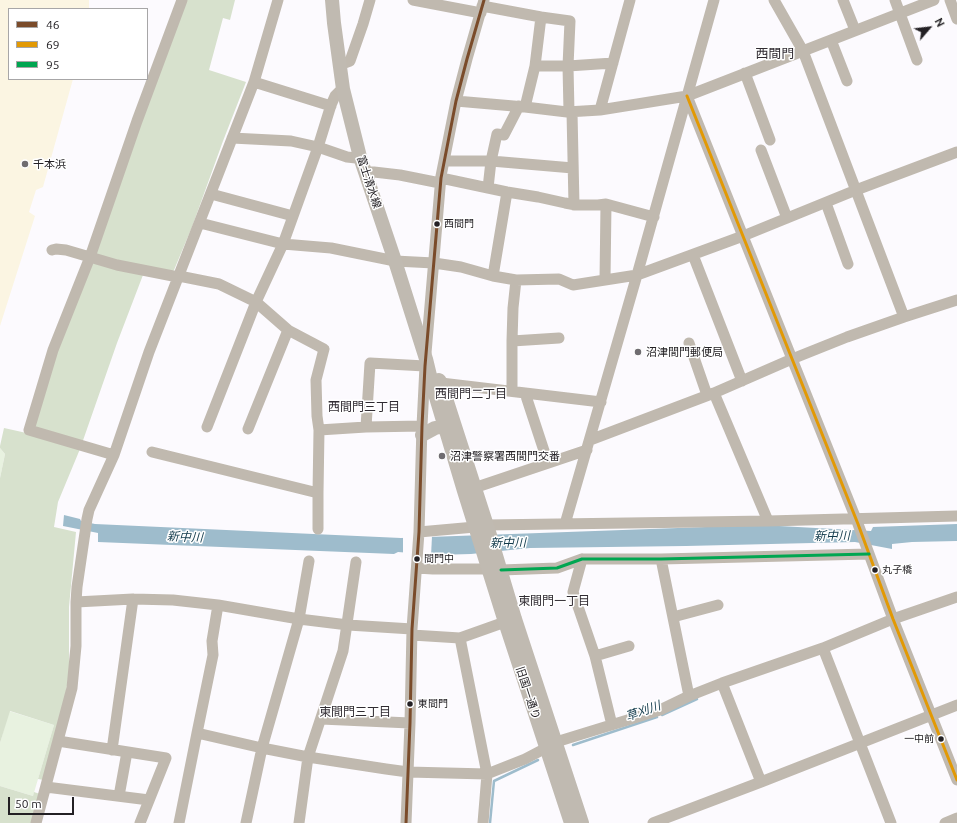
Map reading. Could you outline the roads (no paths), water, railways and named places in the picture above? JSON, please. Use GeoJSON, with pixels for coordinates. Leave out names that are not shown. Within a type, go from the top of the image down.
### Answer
{"type":"FeatureCollection","features":[{"type":"Feature","properties":{"kind":"main road","name":"富士清水線"},"geometry":{"type":"LineString","coordinates":[[332,0],[343,89],[360,157],[395,261],[445,428],[484,528],[494,566]]}},
{"type":"Feature","properties":{"kind":"main road","name":"富士清水線"},"geometry":{"type":"LineString","coordinates":[[426,363],[441,383],[469,489]]}},
{"type":"Feature","properties":{"kind":"main road"},"geometry":{"type":"LineString","coordinates":[[422,431],[440,427],[445,428]]}},
{"type":"Feature","properties":{"kind":"main road","name":"旧国一通り"},"geometry":{"type":"LineString","coordinates":[[494,566],[505,622],[582,823]]}},
{"type":"Feature","properties":{"kind":"main road","name":"旧国一通り"},"geometry":{"type":"LineString","coordinates":[[494,566],[515,618],[551,745],[571,823]]}},
{"type":"Feature","properties":{"kind":"street"},"geometry":{"type":"LineString","coordinates":[[114,455],[29,430],[53,350],[90,257],[137,121],[182,0]]}},
{"type":"Feature","properties":{"kind":"street"},"geometry":{"type":"LineString","coordinates":[[36,823],[72,688],[76,646],[76,602],[86,521],[89,510],[114,455],[149,352],[254,82],[278,0]]}},
{"type":"Feature","properties":{"kind":"street"},"geometry":{"type":"LineString","coordinates":[[339,64],[350,61],[370,0]]}},
{"type":"Feature","properties":{"kind":"street"},"geometry":{"type":"LineString","coordinates":[[413,0],[482,6],[570,21],[568,66],[574,204]]}},
{"type":"Feature","properties":{"kind":"street"},"geometry":{"type":"LineString","coordinates":[[600,110],[630,0]]}},
{"type":"Feature","properties":{"kind":"street"},"geometry":{"type":"LineString","coordinates":[[565,524],[654,217],[714,0]]}},
{"type":"Feature","properties":{"kind":"street"},"geometry":{"type":"LineString","coordinates":[[774,0],[803,51],[904,317]]}},
{"type":"Feature","properties":{"kind":"street"},"geometry":{"type":"LineString","coordinates":[[842,0],[855,30]]}},
{"type":"Feature","properties":{"kind":"street"},"geometry":{"type":"LineString","coordinates":[[895,0],[917,60]]}},
{"type":"Feature","properties":{"kind":"street"},"geometry":{"type":"LineString","coordinates":[[456,101],[570,112],[600,110],[688,96],[934,0]]}},
{"type":"Feature","properties":{"kind":"street"},"geometry":{"type":"LineString","coordinates":[[950,0],[957,19]]}},
{"type":"Feature","properties":{"kind":"street"},"geometry":{"type":"LineString","coordinates":[[406,823],[412,632],[418,563],[422,431],[441,181],[456,101],[482,6]]}},
{"type":"Feature","properties":{"kind":"street"},"geometry":{"type":"LineString","coordinates":[[488,188],[491,161],[497,134],[504,135],[522,107],[535,66],[541,17]]}},
{"type":"Feature","properties":{"kind":"street"},"geometry":{"type":"LineString","coordinates":[[831,40],[847,81]]}},
{"type":"Feature","properties":{"kind":"street"},"geometry":{"type":"LineString","coordinates":[[535,66],[568,66],[612,63]]}},
{"type":"Feature","properties":{"kind":"street"},"geometry":{"type":"LineString","coordinates":[[745,73],[770,140]]}},
{"type":"Feature","properties":{"kind":"street"},"geometry":{"type":"LineString","coordinates":[[254,82],[331,106]]}},
{"type":"Feature","properties":{"kind":"street"},"geometry":{"type":"LineString","coordinates":[[207,427],[256,302],[283,244],[335,96],[343,89]]}},
{"type":"Feature","properties":{"kind":"street"},"geometry":{"type":"LineString","coordinates":[[688,96],[857,522],[893,619],[957,780]]}},
{"type":"Feature","properties":{"kind":"street"},"geometry":{"type":"LineString","coordinates":[[232,138],[300,142],[347,157],[360,157]]}},
{"type":"Feature","properties":{"kind":"street"},"geometry":{"type":"LineString","coordinates":[[761,150],[787,218]]}},
{"type":"Feature","properties":{"kind":"street"},"geometry":{"type":"LineString","coordinates":[[200,223],[283,244],[331,248],[395,261],[434,263],[462,267],[493,276],[516,280],[559,279],[573,285],[637,275],[743,236],[856,190],[957,152]]}},
{"type":"Feature","properties":{"kind":"street"},"geometry":{"type":"LineString","coordinates":[[444,162],[491,161],[573,168]]}},
{"type":"Feature","properties":{"kind":"street"},"geometry":{"type":"LineString","coordinates":[[365,172],[400,175],[488,188],[538,197],[564,204],[606,204],[654,217]]}},
{"type":"Feature","properties":{"kind":"street"},"geometry":{"type":"LineString","coordinates":[[493,276],[507,192]]}},
{"type":"Feature","properties":{"kind":"street"},"geometry":{"type":"LineString","coordinates":[[211,194],[293,216]]}},
{"type":"Feature","properties":{"kind":"street"},"geometry":{"type":"LineString","coordinates":[[826,203],[848,264]]}},
{"type":"Feature","properties":{"kind":"street"},"geometry":{"type":"LineString","coordinates":[[605,280],[606,204]]}},
{"type":"Feature","properties":{"kind":"street"},"geometry":{"type":"LineString","coordinates":[[52,250],[66,250],[117,265],[218,284],[256,302],[288,330],[324,349],[316,380],[316,416],[319,430],[318,529]]}},
{"type":"Feature","properties":{"kind":"street"},"geometry":{"type":"LineString","coordinates":[[693,255],[742,381]]}},
{"type":"Feature","properties":{"kind":"street"},"geometry":{"type":"LineString","coordinates":[[512,391],[513,308],[516,280]]}},
{"type":"Feature","properties":{"kind":"street"},"geometry":{"type":"LineString","coordinates":[[469,489],[548,463],[847,337],[957,300]]}},
{"type":"Feature","properties":{"kind":"street"},"geometry":{"type":"LineString","coordinates":[[248,429],[288,330]]}},
{"type":"Feature","properties":{"kind":"street"},"geometry":{"type":"LineString","coordinates":[[512,341],[559,338]]}},
{"type":"Feature","properties":{"kind":"street"},"geometry":{"type":"LineString","coordinates":[[689,343],[768,521]]}},
{"type":"Feature","properties":{"kind":"street"},"geometry":{"type":"LineString","coordinates":[[366,427],[370,363],[426,363]]}},
{"type":"Feature","properties":{"kind":"street"},"geometry":{"type":"LineString","coordinates":[[441,383],[601,402]]}},
{"type":"Feature","properties":{"kind":"street"},"geometry":{"type":"LineString","coordinates":[[525,393],[548,463]]}},
{"type":"Feature","properties":{"kind":"street"},"geometry":{"type":"LineString","coordinates":[[319,430],[366,427],[422,431]]}},
{"type":"Feature","properties":{"kind":"street"},"geometry":{"type":"LineString","coordinates":[[152,452],[318,493]]}},
{"type":"Feature","properties":{"kind":"street"},"geometry":{"type":"LineString","coordinates":[[419,532],[565,524],[768,521],[857,522],[957,516]]}},
{"type":"Feature","properties":{"kind":"street"},"geometry":{"type":"LineString","coordinates":[[418,563],[433,569],[494,566],[556,568],[582,559],[661,559],[867,549]]}},
{"type":"Feature","properties":{"kind":"street"},"geometry":{"type":"LineString","coordinates":[[582,559],[573,592],[595,656],[612,725]]}},
{"type":"Feature","properties":{"kind":"street"},"geometry":{"type":"LineString","coordinates":[[661,559],[689,696]]}},
{"type":"Feature","properties":{"kind":"street"},"geometry":{"type":"LineString","coordinates":[[246,823],[262,748],[299,619],[309,561]]}},
{"type":"Feature","properties":{"kind":"street"},"geometry":{"type":"LineString","coordinates":[[299,823],[308,757],[344,652],[356,562]]}},
{"type":"Feature","properties":{"kind":"street"},"geometry":{"type":"LineString","coordinates":[[197,734],[308,757],[386,770],[487,774],[525,759],[551,745],[660,710],[689,696],[722,683],[823,648],[893,619],[957,597]]}},
{"type":"Feature","properties":{"kind":"street"},"geometry":{"type":"LineString","coordinates":[[76,602],[133,599],[173,600],[218,604],[299,619],[460,638],[505,622]]}},
{"type":"Feature","properties":{"kind":"street"},"geometry":{"type":"LineString","coordinates":[[112,750],[133,599]]}},
{"type":"Feature","properties":{"kind":"street"},"geometry":{"type":"LineString","coordinates":[[179,823],[213,655],[212,641],[218,604]]}},
{"type":"Feature","properties":{"kind":"street"},"geometry":{"type":"LineString","coordinates":[[673,617],[718,604]]}},
{"type":"Feature","properties":{"kind":"street"},"geometry":{"type":"LineString","coordinates":[[460,638],[487,774],[483,823]]}},
{"type":"Feature","properties":{"kind":"street"},"geometry":{"type":"LineString","coordinates":[[595,656],[629,646]]}},
{"type":"Feature","properties":{"kind":"street"},"geometry":{"type":"LineString","coordinates":[[823,648],[859,744],[891,823]]}},
{"type":"Feature","properties":{"kind":"street"},"geometry":{"type":"LineString","coordinates":[[722,683],[761,782]]}},
{"type":"Feature","properties":{"kind":"street"},"geometry":{"type":"LineString","coordinates":[[653,823],[957,705]]}},
{"type":"Feature","properties":{"kind":"street"},"geometry":{"type":"LineString","coordinates":[[321,719],[410,723]]}},
{"type":"Feature","properties":{"kind":"street"},"geometry":{"type":"LineString","coordinates":[[58,741],[166,758],[140,823]]}},
{"type":"Feature","properties":{"kind":"street"},"geometry":{"type":"LineString","coordinates":[[120,796],[127,752]]}},
{"type":"Feature","properties":{"kind":"street"},"geometry":{"type":"LineString","coordinates":[[46,787],[149,800]]}},
{"type":"Feature","properties":{"kind":"street"},"geometry":{"type":"LineString","coordinates":[[945,823],[957,818]]}},
{"type":"Feature","properties":{"kind":"water","name":"新中川"},"geometry":{"type":"Polygon","coordinates":[[[64,515],[95,524],[401,538],[761,525],[871,531],[873,527],[957,524],[957,541],[892,544],[892,549],[855,542],[530,548],[471,554],[436,555],[398,552],[394,554],[98,542],[98,533],[63,526],[64,515]]]}},
{"type":"Feature","properties":{"kind":"waterway","name":"草刈川"},"geometry":{"type":"LineString","coordinates":[[662,715],[697,699]]}},
{"type":"Feature","properties":{"kind":"waterway","name":"草刈川"},"geometry":{"type":"LineString","coordinates":[[573,745],[657,717]]}},
{"type":"Feature","properties":{"kind":"waterway","name":"草刈川"},"geometry":{"type":"LineString","coordinates":[[490,823],[494,781],[538,760]]}},
{"type":"Feature","properties":{"kind":"place","name":"千本浜"},"geometry":{"type":"Point","coordinates":[25,164]}},
{"type":"Feature","properties":{"kind":"place","name":"西間門"},"geometry":{"type":"Point","coordinates":[437,224]}},
{"type":"Feature","properties":{"kind":"place","name":"沼津間門郵便局"},"geometry":{"type":"Point","coordinates":[638,352]}},
{"type":"Feature","properties":{"kind":"place","name":"沼津警察署西間門交番"},"geometry":{"type":"Point","coordinates":[442,456]}},
{"type":"Feature","properties":{"kind":"place","name":"間門中"},"geometry":{"type":"Point","coordinates":[417,559]}},
{"type":"Feature","properties":{"kind":"place","name":"丸子橋"},"geometry":{"type":"Point","coordinates":[875,570]}},
{"type":"Feature","properties":{"kind":"place","name":"東間門"},"geometry":{"type":"Point","coordinates":[410,704]}},
{"type":"Feature","properties":{"kind":"place","name":"一中前"},"geometry":{"type":"Point","coordinates":[941,739]}},
{"type":"Feature","properties":{"kind":"district","name":"西間門"},"geometry":{"type":"Point","coordinates":[775,54]}},
{"type":"Feature","properties":{"kind":"district","name":"西間門二丁目"},"geometry":{"type":"Point","coordinates":[471,394]}},
{"type":"Feature","properties":{"kind":"district","name":"西間門三丁目"},"geometry":{"type":"Point","coordinates":[364,407]}},
{"type":"Feature","properties":{"kind":"district","name":"東間門一丁目"},"geometry":{"type":"Point","coordinates":[554,601]}},
{"type":"Feature","properties":{"kind":"district","name":"東間門三丁目"},"geometry":{"type":"Point","coordinates":[355,712]}}]}
